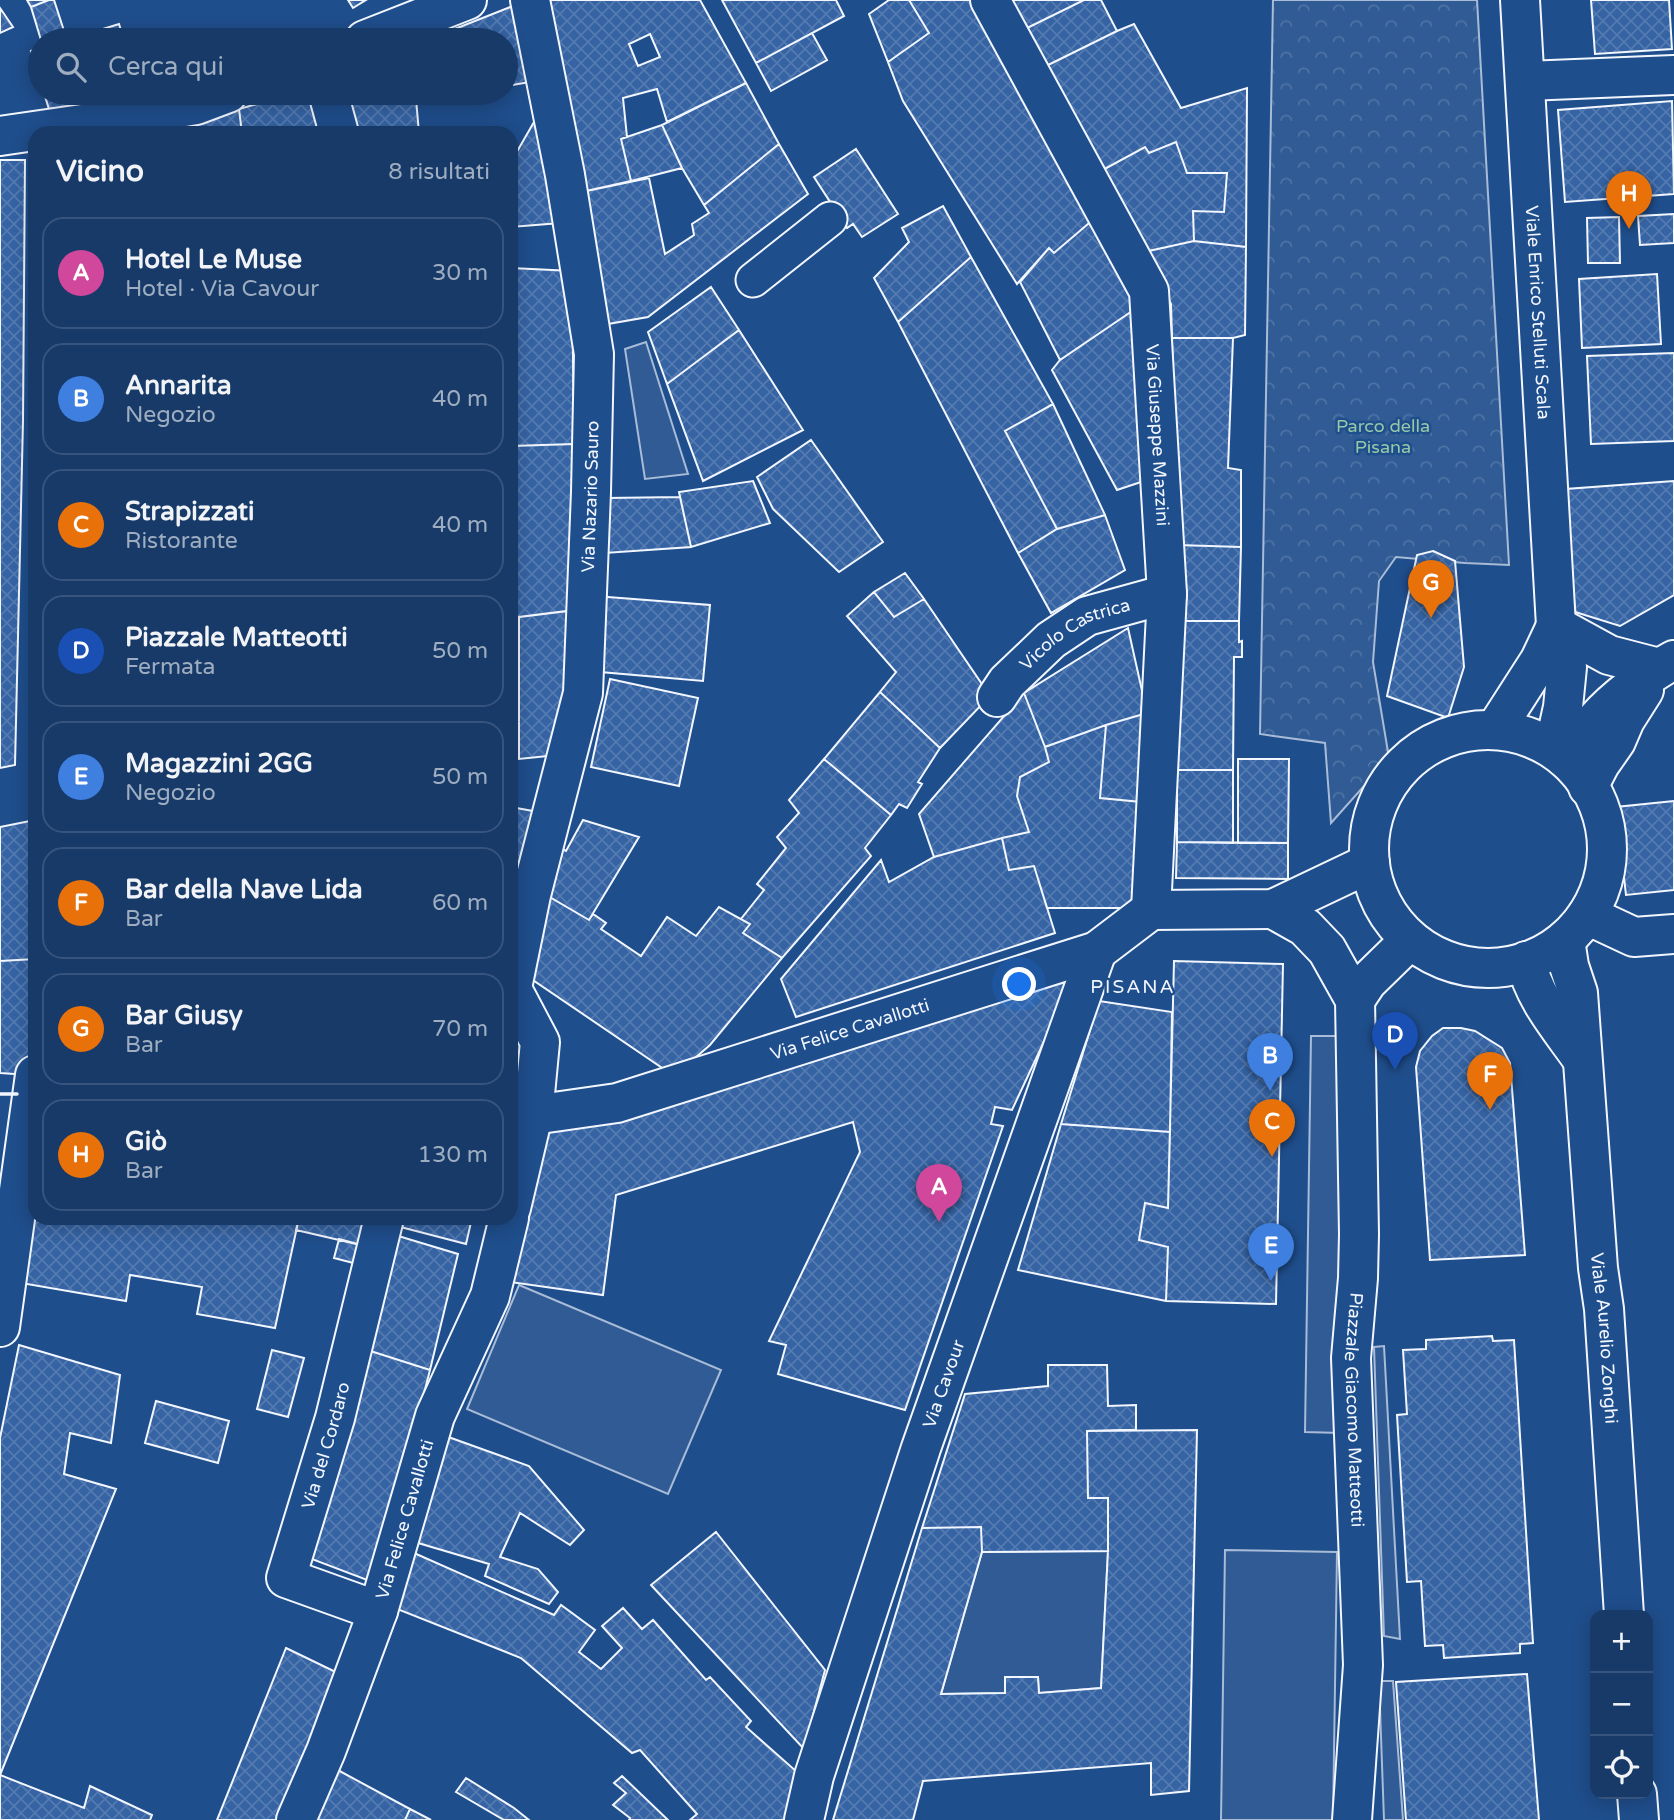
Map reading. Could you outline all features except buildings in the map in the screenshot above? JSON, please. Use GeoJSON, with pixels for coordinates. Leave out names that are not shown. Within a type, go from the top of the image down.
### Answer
{"type":"FeatureCollection","features":[{"type":"Feature","properties":{"kind":"street"},"geometry":{"type":"LineString","coordinates":[[396,28],[467,0]]}},
{"type":"Feature","properties":{"kind":"street","name":"Via Nazario Sauro"},"geometry":{"type":"LineString","coordinates":[[518,955],[583,693],[594,354],[565,175],[530,0]]}},
{"type":"Feature","properties":{"kind":"street","name":"Via Giuseppe Mazzini"},"geometry":{"type":"LineString","coordinates":[[990,0],[1149,292],[1167,594],[1151,910]]}},
{"type":"Feature","properties":{"kind":"street","name":"Viale Enrico Stelluti Scala"},"geometry":{"type":"LineString","coordinates":[[1520,0],[1556,626],[1567,667],[1563,707],[1569,765]]}},
{"type":"Feature","properties":{"kind":"street"},"geometry":{"type":"LineString","coordinates":[[1526,81],[1674,75]]}},
{"type":"Feature","properties":{"kind":"street"},"geometry":{"type":"LineString","coordinates":[[104,126],[196,105]]}},
{"type":"Feature","properties":{"kind":"street"},"geometry":{"type":"LineString","coordinates":[[331,105],[337,126]]}},
{"type":"Feature","properties":{"kind":"street"},"geometry":{"type":"LineString","coordinates":[[0,136],[28,134]]}},
{"type":"Feature","properties":{"kind":"street"},"geometry":{"type":"LineString","coordinates":[[752,281],[830,219]]}},
{"type":"Feature","properties":{"kind":"street","name":"Vicolo Castrica"},"geometry":{"type":"LineString","coordinates":[[997,697],[1007,682],[1051,640],[1087,616],[1167,594]]}},
{"type":"Feature","properties":{"kind":"street"},"geometry":{"type":"LineString","coordinates":[[1556,626],[1609,654],[1666,664]]}},
{"type":"Feature","properties":{"kind":"street","name":"Viale Enrico Stelluti Scala"},"geometry":{"type":"LineString","coordinates":[[1495,730],[1541,660],[1556,626]]}},
{"type":"Feature","properties":{"kind":"street"},"geometry":{"type":"LineString","coordinates":[[1569,765],[1596,720],[1617,700],[1666,664]]}},
{"type":"Feature","properties":{"kind":"street"},"geometry":{"type":"LineString","coordinates":[[1495,730],[1519,734],[1569,765],[1603,814],[1608,858],[1600,892],[1576,928],[1550,951],[1526,961],[1499,967],[1473,967],[1447,960],[1410,940],[1380,897],[1370,863],[1370,833],[1378,805],[1392,779],[1412,757],[1437,741],[1465,732],[1495,730]]}},
{"type":"Feature","properties":{"kind":"street","name":"Piazzale Giacomo Matteotti"},"geometry":{"type":"LineString","coordinates":[[1151,910],[1273,909],[1370,863]]}},
{"type":"Feature","properties":{"kind":"street","name":"Piazzale Giacomo Matteotti"},"geometry":{"type":"LineString","coordinates":[[1273,909],[1305,927],[1327,950],[1355,1000],[1359,1234],[1351,1358],[1363,1665],[1352,1820]]}},
{"type":"Feature","properties":{"kind":"street","name":"Via Felice Cavallotti"},"geometry":{"type":"LineString","coordinates":[[533,1115],[617,1103],[1097,951],[1151,910]]}},
{"type":"Feature","properties":{"kind":"street"},"geometry":{"type":"LineString","coordinates":[[1576,928],[1633,937],[1674,934]]}},
{"type":"Feature","properties":{"kind":"street","name":"Viale Aurelio Zonghi"},"geometry":{"type":"LineString","coordinates":[[1576,928],[1569,966],[1578,993],[1584,1060],[1624,1610]]}},
{"type":"Feature","properties":{"kind":"street"},"geometry":{"type":"LineString","coordinates":[[1355,1000],[1367,982],[1410,940]]}},
{"type":"Feature","properties":{"kind":"street","name":"Via Cavour"},"geometry":{"type":"LineString","coordinates":[[804,1820],[814,1776],[921,1448],[1097,951]]}},
{"type":"Feature","properties":{"kind":"street"},"geometry":{"type":"LineString","coordinates":[[1526,961],[1529,977],[1547,1008],[1584,1060]]}},
{"type":"Feature","properties":{"kind":"street"},"geometry":{"type":"LineString","coordinates":[[518,1001],[540,1042],[533,1115],[518,1178]]}},
{"type":"Feature","properties":{"kind":"street"},"geometry":{"type":"LineString","coordinates":[[0,1327],[28,1125]]}},
{"type":"Feature","properties":{"kind":"street","name":"Via del Cordaro"},"geometry":{"type":"LineString","coordinates":[[378,1611],[286,1578],[335,1418],[382,1225]]}},
{"type":"Feature","properties":{"kind":"street","name":"Via Felice Cavallotti"},"geometry":{"type":"LineString","coordinates":[[296,1820],[326,1751],[378,1611],[435,1416],[490,1296],[507,1225]]}},
{"type":"Feature","properties":{"kind":"street"},"geometry":{"type":"LineString","coordinates":[[1637,1799],[1639,1820]]}},
{"type":"Feature","properties":{"kind":"shaded area"},"geometry":{"type":"Polygon","coordinates":[[[646,342],[688,474],[645,479],[625,349],[646,342]]]}},
{"type":"Feature","properties":{"kind":"shaded area"},"geometry":{"type":"Polygon","coordinates":[[[1311,1036],[1346,1036],[1341,1433],[1305,1432],[1311,1036]]]}},
{"type":"Feature","properties":{"kind":"shaded area"},"geometry":{"type":"Polygon","coordinates":[[[519,1285],[721,1370],[668,1494],[467,1409],[519,1285]]]}},
{"type":"Feature","properties":{"kind":"shaded area"},"geometry":{"type":"Polygon","coordinates":[[[1384,1346],[1400,1639],[1384,1636],[1374,1347],[1384,1346]]]}},
{"type":"Feature","properties":{"kind":"shaded area"},"geometry":{"type":"Polygon","coordinates":[[[1225,1550],[1337,1552],[1333,1820],[1221,1820],[1225,1550]]]}},
{"type":"Feature","properties":{"kind":"shaded area"},"geometry":{"type":"Polygon","coordinates":[[[1108,1551],[1101,1688],[1039,1693],[1038,1677],[1005,1677],[1005,1693],[941,1694],[982,1552],[1108,1551]]]}},
{"type":"Feature","properties":{"kind":"shaded area"},"geometry":{"type":"Polygon","coordinates":[[[1379,1681],[1393,1681],[1403,1820],[1384,1820],[1379,1681]]]}},
{"type":"Feature","properties":{"kind":"green space","name":"Parco della Pisana"},"geometry":{"type":"Polygon","coordinates":[[[1273,0],[1477,0],[1509,565],[1396,557],[1379,581],[1373,662],[1389,758],[1331,823],[1325,743],[1260,734],[1273,0]]]}},
{"type":"Feature","properties":{"kind":"wall"},"geometry":{"type":"LineString","coordinates":[[0,1094],[17,1094]]}},
{"type":"Feature","properties":{"kind":"place","name":"Giò"},"geometry":{"type":"Point","coordinates":[1629,229]}},
{"type":"Feature","properties":{"kind":"place","name":"Bar Giusy"},"geometry":{"type":"Point","coordinates":[1431,618]}},
{"type":"Feature","properties":{"kind":"place","name":"Piazzale Matteotti"},"geometry":{"type":"Point","coordinates":[1395,1070]}},
{"type":"Feature","properties":{"kind":"place","name":"Annarita"},"geometry":{"type":"Point","coordinates":[1270,1091]}},
{"type":"Feature","properties":{"kind":"place","name":"Bar della Nave Lida"},"geometry":{"type":"Point","coordinates":[1490,1110]}},
{"type":"Feature","properties":{"kind":"place","name":"Strapizzati"},"geometry":{"type":"Point","coordinates":[1272,1157]}},
{"type":"Feature","properties":{"kind":"place","name":"Hotel Le Muse"},"geometry":{"type":"Point","coordinates":[939,1222]}},
{"type":"Feature","properties":{"kind":"place","name":"Magazzini 2GG"},"geometry":{"type":"Point","coordinates":[1271,1281]}},
{"type":"Feature","properties":{"kind":"district","name":"PISANA"},"geometry":{"type":"Point","coordinates":[1133,986]}}]}
